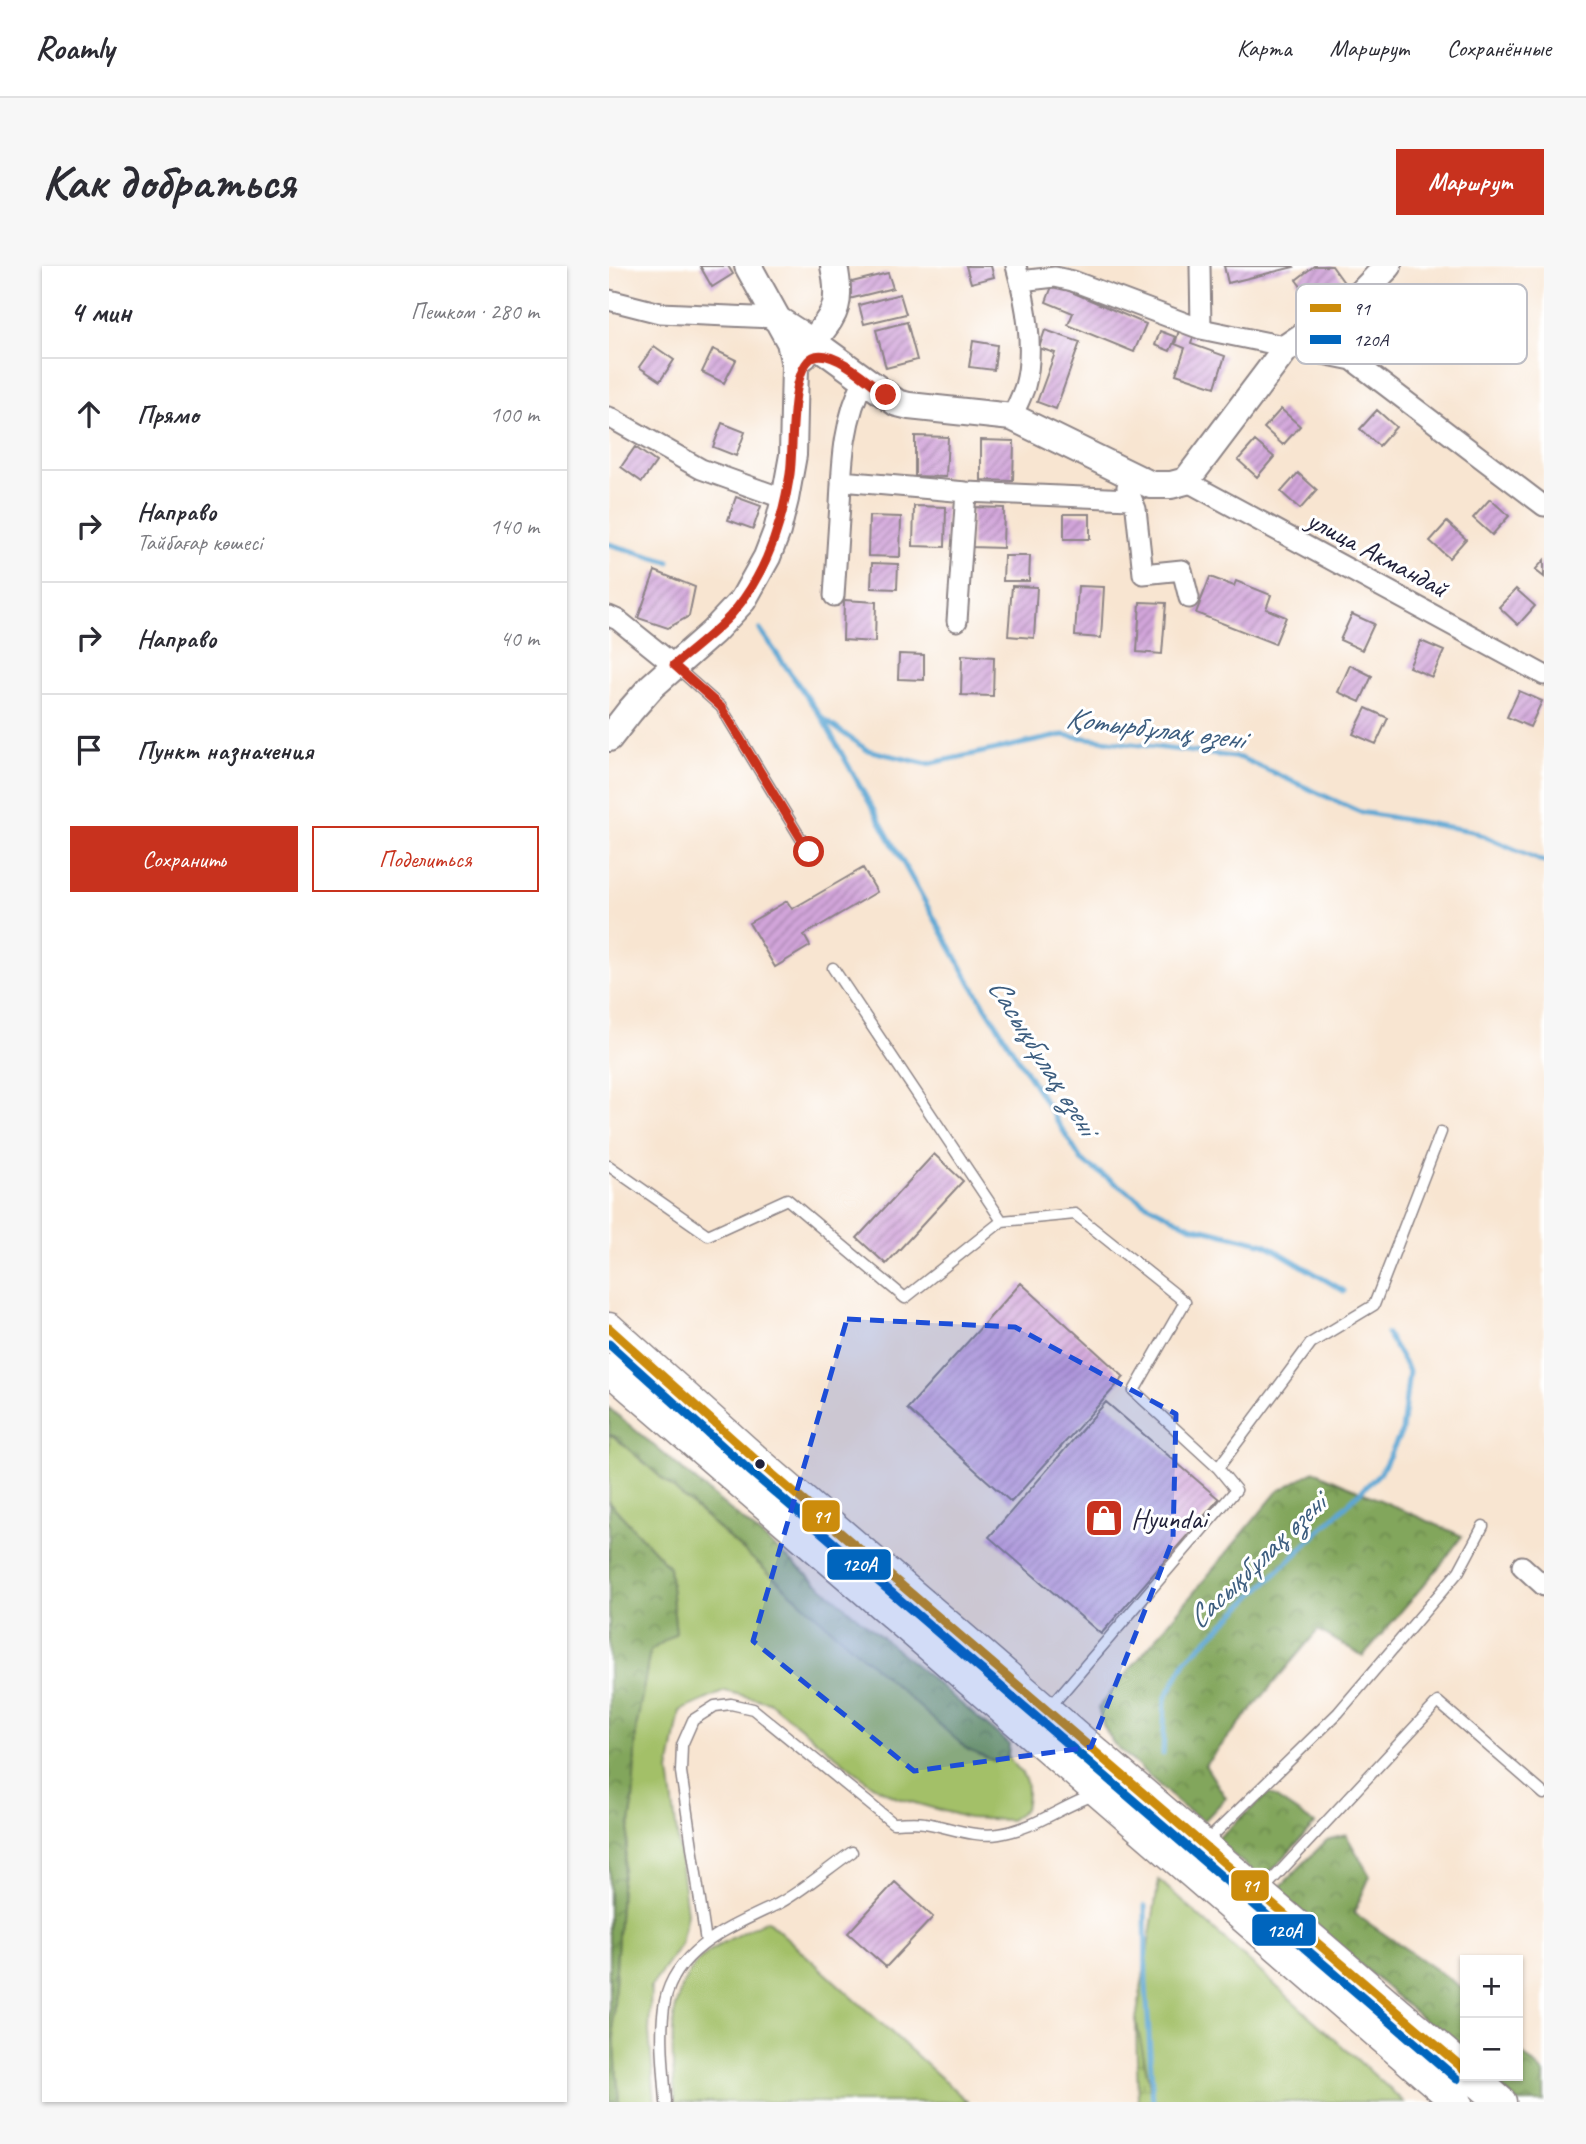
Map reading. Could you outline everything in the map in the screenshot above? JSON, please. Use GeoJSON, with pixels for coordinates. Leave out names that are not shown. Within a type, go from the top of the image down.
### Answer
{"type":"FeatureCollection","features":[{"type":"Feature","properties":{"kind":"main road"},"geometry":{"type":"LineString","coordinates":[[609,738],[630,711],[674,665],[713,632],[743,600],[767,557],[785,499],[793,456],[796,388],[792,349],[748,266]]}},
{"type":"Feature","properties":{"kind":"main road"},"geometry":{"type":"LineString","coordinates":[[796,388],[802,360],[836,304],[837,280],[834,266]]}},
{"type":"Feature","properties":{"kind":"main road"},"geometry":{"type":"LineString","coordinates":[[1370,284],[1388,266]]}},
{"type":"Feature","properties":{"kind":"main road"},"geometry":{"type":"LineString","coordinates":[[775,318],[820,333],[839,360]]}},
{"type":"Feature","properties":{"kind":"main road"},"geometry":{"type":"LineString","coordinates":[[796,388],[803,368],[812,357],[823,354],[839,360],[897,403],[1012,417],[1151,485],[1171,485],[1186,481],[1287,347],[1296,341]]}},
{"type":"Feature","properties":{"kind":"main road"},"geometry":{"type":"LineString","coordinates":[[609,1328],[757,1461],[1047,1710],[1110,1782],[1204,1844],[1460,2066]]}},
{"type":"Feature","properties":{"kind":"main road"},"geometry":{"type":"LineString","coordinates":[[609,1369],[1110,1782],[1457,2102]]}},
{"type":"Feature","properties":{"kind":"main road"},"geometry":{"type":"LineString","coordinates":[[1477,2081],[1501,2102]]}},
{"type":"Feature","properties":{"kind":"street"},"geometry":{"type":"LineString","coordinates":[[1200,266],[1201,329]]}},
{"type":"Feature","properties":{"kind":"street"},"geometry":{"type":"LineString","coordinates":[[1012,417],[1025,385],[1028,350],[1027,318],[1018,273],[1055,276],[1201,329],[1296,349]]}},
{"type":"Feature","properties":{"kind":"street"},"geometry":{"type":"LineString","coordinates":[[609,300],[660,313],[775,318]]}},
{"type":"Feature","properties":{"kind":"street"},"geometry":{"type":"LineString","coordinates":[[1357,364],[1544,506]]}},
{"type":"Feature","properties":{"kind":"street"},"geometry":{"type":"LineString","coordinates":[[834,596],[841,481],[850,413],[865,378]]}},
{"type":"Feature","properties":{"kind":"street"},"geometry":{"type":"LineString","coordinates":[[609,417],[701,469],[785,499]]}},
{"type":"Feature","properties":{"kind":"street"},"geometry":{"type":"LineString","coordinates":[[1122,470],[1130,499],[1136,509],[1143,574],[1182,570],[1189,598]]}},
{"type":"Feature","properties":{"kind":"street"},"geometry":{"type":"LineString","coordinates":[[841,481],[966,492],[1130,499]]}},
{"type":"Feature","properties":{"kind":"street","name":"улица Акмандай"},"geometry":{"type":"LineString","coordinates":[[1186,481],[1544,675]]}},
{"type":"Feature","properties":{"kind":"street"},"geometry":{"type":"LineString","coordinates":[[957,621],[966,492]]}},
{"type":"Feature","properties":{"kind":"street"},"geometry":{"type":"LineString","coordinates":[[609,616],[618,620],[674,665]]}},
{"type":"Feature","properties":{"kind":"street"},"geometry":{"type":"LineString","coordinates":[[1522,1566],[1544,1586]]}},
{"type":"Feature","properties":{"kind":"lane"},"geometry":{"type":"LineString","coordinates":[[674,665],[721,707],[809,852]]}},
{"type":"Feature","properties":{"kind":"lane"},"geometry":{"type":"LineString","coordinates":[[833,968],[1002,1221]]}},
{"type":"Feature","properties":{"kind":"lane"},"geometry":{"type":"LineString","coordinates":[[1218,1468],[1311,1343],[1374,1305],[1441,1132]]}},
{"type":"Feature","properties":{"kind":"lane"},"geometry":{"type":"LineString","coordinates":[[609,1166],[708,1235],[787,1199],[905,1298],[1002,1221],[1075,1214],[1185,1302],[1134,1391],[1218,1468],[1236,1490],[1047,1710]]}},
{"type":"Feature","properties":{"kind":"lane"},"geometry":{"type":"LineString","coordinates":[[1204,1844],[1338,1713],[1459,1571],[1483,1526]]}},
{"type":"Feature","properties":{"kind":"lane"},"geometry":{"type":"LineString","coordinates":[[1261,1893],[1438,1702],[1544,1794]]}},
{"type":"Feature","properties":{"kind":"lane"},"geometry":{"type":"LineString","coordinates":[[706,1942],[681,1772],[682,1745],[693,1720],[715,1706],[731,1704],[753,1709],[893,1823],[921,1822],[997,1835],[1020,1830],[1081,1800],[1110,1782]]}},
{"type":"Feature","properties":{"kind":"lane"},"geometry":{"type":"LineString","coordinates":[[666,2102],[663,2026],[665,2000],[681,1966],[706,1942],[779,1903],[852,1852]]}},
{"type":"Feature","properties":{"kind":"highlighted area"},"geometry":{"type":"Polygon","coordinates":[[[847,1319],[1015,1327],[1176,1414],[1173,1539],[1091,1747],[914,1771],[753,1641],[847,1319]]]}},
{"type":"Feature","properties":{"kind":"green space"},"geometry":{"type":"Polygon","coordinates":[[[609,1408],[1009,1744],[1008,1757],[994,1761],[968,1750],[614,1436],[609,1435],[609,1408]]]}},
{"type":"Feature","properties":{"kind":"green space"},"geometry":{"type":"Polygon","coordinates":[[[609,1435],[994,1761],[1008,1757],[1023,1775],[1027,1785],[1025,1809],[1010,1820],[968,1818],[897,1798],[872,1785],[769,1702],[725,1691],[680,1711],[669,1771],[687,1913],[681,1944],[651,1987],[649,2032],[655,2102],[619,2102],[613,2018],[621,1887],[633,1803],[636,1729],[650,1651],[676,1633],[669,1567],[609,1502],[609,1435]]]}},
{"type":"Feature","properties":{"kind":"green space"},"geometry":{"type":"Polygon","coordinates":[[[1314,1471],[1462,1536],[1440,1566],[1363,1656],[1318,1630],[1205,1765],[1226,1798],[1204,1821],[1183,1807],[1113,1743],[1103,1725],[1098,1708],[1277,1492],[1314,1471]]]}},
{"type":"Feature","properties":{"kind":"green space"},"geometry":{"type":"Polygon","coordinates":[[[609,1502],[669,1567],[676,1633],[650,1651],[636,1729],[633,1803],[621,1887],[613,2018],[619,2102],[609,2102],[609,1502]]]}},
{"type":"Feature","properties":{"kind":"green space"},"geometry":{"type":"Polygon","coordinates":[[[1269,1793],[1315,1824],[1263,1880],[1216,1840],[1269,1793]]]}},
{"type":"Feature","properties":{"kind":"green space"},"geometry":{"type":"Polygon","coordinates":[[[1346,1835],[1370,1876],[1354,1913],[1460,1987],[1460,2052],[1276,1891],[1327,1840],[1346,1835]]]}},
{"type":"Feature","properties":{"kind":"green space"},"geometry":{"type":"Polygon","coordinates":[[[1159,1880],[1404,2102],[1153,2102],[1136,2020],[1159,1880]]]}},
{"type":"Feature","properties":{"kind":"green space"},"geometry":{"type":"Polygon","coordinates":[[[767,1920],[968,2102],[675,2102],[674,2020],[684,1982],[695,1965],[710,1951],[767,1920]]]}},
{"type":"Feature","properties":{"kind":"green space"},"geometry":{"type":"Polygon","coordinates":[[[1136,2020],[1153,2102],[1138,2102],[1136,2020]]]}},
{"type":"Feature","properties":{"kind":"green space"},"geometry":{"type":"Polygon","coordinates":[[[1523,2055],[1544,2074],[1544,2102],[1518,2102],[1494,2081],[1523,2081],[1523,2055]]]}},
{"type":"Feature","properties":{"kind":"building"},"geometry":{"type":"Polygon","coordinates":[[[700,266],[728,266],[733,274],[712,287],[700,266]]]}},
{"type":"Feature","properties":{"kind":"building"},"geometry":{"type":"Polygon","coordinates":[[[966,266],[991,266],[994,277],[971,283],[966,266]]]}},
{"type":"Feature","properties":{"kind":"building"},"geometry":{"type":"Polygon","coordinates":[[[1224,266],[1293,266],[1294,267],[1228,283],[1224,266]]]}},
{"type":"Feature","properties":{"kind":"building"},"geometry":{"type":"Polygon","coordinates":[[[1314,266],[1332,266],[1345,284],[1299,284],[1296,280],[1314,266]]]}},
{"type":"Feature","properties":{"kind":"building"},"geometry":{"type":"Polygon","coordinates":[[[888,273],[893,288],[849,299],[844,284],[888,273]]]}},
{"type":"Feature","properties":{"kind":"building"},"geometry":{"type":"Polygon","coordinates":[[[1053,284],[1146,324],[1134,352],[1068,325],[1073,313],[1046,302],[1053,284]]]}},
{"type":"Feature","properties":{"kind":"building"},"geometry":{"type":"Polygon","coordinates":[[[900,294],[906,314],[864,324],[859,305],[900,294]]]}},
{"type":"Feature","properties":{"kind":"building"},"geometry":{"type":"Polygon","coordinates":[[[907,322],[917,360],[886,368],[876,330],[907,322]]]}},
{"type":"Feature","properties":{"kind":"building"},"geometry":{"type":"Polygon","coordinates":[[[1180,327],[1195,332],[1191,344],[1225,356],[1215,387],[1176,374],[1185,348],[1175,344],[1180,327]]]}},
{"type":"Feature","properties":{"kind":"building"},"geometry":{"type":"Polygon","coordinates":[[[1045,330],[1080,342],[1056,409],[1037,402],[1055,353],[1039,348],[1045,330]]]}},
{"type":"Feature","properties":{"kind":"building"},"geometry":{"type":"Polygon","coordinates":[[[1160,331],[1176,337],[1170,351],[1155,345],[1160,331]]]}},
{"type":"Feature","properties":{"kind":"building"},"geometry":{"type":"Polygon","coordinates":[[[973,341],[997,345],[994,370],[969,367],[973,341]]]}},
{"type":"Feature","properties":{"kind":"building"},"geometry":{"type":"Polygon","coordinates":[[[654,346],[674,360],[660,381],[639,367],[654,346]]]}},
{"type":"Feature","properties":{"kind":"building"},"geometry":{"type":"Polygon","coordinates":[[[713,349],[736,360],[724,383],[702,372],[713,349]]]}},
{"type":"Feature","properties":{"kind":"building"},"geometry":{"type":"Polygon","coordinates":[[[1281,409],[1300,426],[1283,445],[1264,428],[1281,409]]]}},
{"type":"Feature","properties":{"kind":"building"},"geometry":{"type":"Polygon","coordinates":[[[1377,410],[1396,427],[1379,446],[1360,429],[1377,410]]]}},
{"type":"Feature","properties":{"kind":"building"},"geometry":{"type":"Polygon","coordinates":[[[722,423],[745,432],[736,456],[713,447],[722,423]]]}},
{"type":"Feature","properties":{"kind":"building"},"geometry":{"type":"Polygon","coordinates":[[[915,436],[948,437],[946,477],[915,476],[915,436]]]}},
{"type":"Feature","properties":{"kind":"building"},"geometry":{"type":"Polygon","coordinates":[[[981,440],[1014,441],[1013,481],[981,480],[981,440]]]}},
{"type":"Feature","properties":{"kind":"building"},"geometry":{"type":"Polygon","coordinates":[[[1255,441],[1274,457],[1257,477],[1238,460],[1255,441]]]}},
{"type":"Feature","properties":{"kind":"building"},"geometry":{"type":"Polygon","coordinates":[[[635,447],[656,462],[642,482],[621,467],[635,447]]]}},
{"type":"Feature","properties":{"kind":"building"},"geometry":{"type":"Polygon","coordinates":[[[1298,473],[1317,490],[1300,509],[1281,492],[1298,473]]]}},
{"type":"Feature","properties":{"kind":"building"},"geometry":{"type":"Polygon","coordinates":[[[736,497],[761,506],[753,529],[728,520],[736,497]]]}},
{"type":"Feature","properties":{"kind":"building"},"geometry":{"type":"Polygon","coordinates":[[[1490,499],[1509,516],[1492,535],[1473,518],[1490,499]]]}},
{"type":"Feature","properties":{"kind":"building"},"geometry":{"type":"Polygon","coordinates":[[[914,506],[946,507],[945,547],[913,546],[914,506]]]}},
{"type":"Feature","properties":{"kind":"building"},"geometry":{"type":"Polygon","coordinates":[[[972,507],[1004,508],[1003,548],[971,547],[972,507]]]}},
{"type":"Feature","properties":{"kind":"building"},"geometry":{"type":"Polygon","coordinates":[[[1064,514],[1090,514],[1090,539],[1064,539],[1064,514]]]}},
{"type":"Feature","properties":{"kind":"building"},"geometry":{"type":"Polygon","coordinates":[[[869,516],[901,517],[900,557],[868,556],[869,516]]]}},
{"type":"Feature","properties":{"kind":"building"},"geometry":{"type":"Polygon","coordinates":[[[1447,522],[1466,539],[1449,558],[1430,541],[1447,522]]]}},
{"type":"Feature","properties":{"kind":"building"},"geometry":{"type":"Polygon","coordinates":[[[1004,556],[1030,556],[1029,581],[1003,581],[1004,556]]]}},
{"type":"Feature","properties":{"kind":"building"},"geometry":{"type":"Polygon","coordinates":[[[1544,560],[1544,577],[1535,570],[1544,560]]]}},
{"type":"Feature","properties":{"kind":"building"},"geometry":{"type":"Polygon","coordinates":[[[872,563],[898,564],[897,589],[871,588],[872,563]]]}},
{"type":"Feature","properties":{"kind":"building"},"geometry":{"type":"Polygon","coordinates":[[[655,571],[695,587],[689,616],[668,628],[638,618],[655,571]]]}},
{"type":"Feature","properties":{"kind":"building"},"geometry":{"type":"Polygon","coordinates":[[[1210,577],[1234,586],[1236,581],[1271,595],[1266,609],[1286,617],[1275,644],[1196,613],[1210,577]]]}},
{"type":"Feature","properties":{"kind":"building"},"geometry":{"type":"Polygon","coordinates":[[[1012,586],[1037,587],[1034,638],[1008,636],[1012,586]]]}},
{"type":"Feature","properties":{"kind":"building"},"geometry":{"type":"Polygon","coordinates":[[[1078,586],[1104,587],[1101,638],[1075,636],[1078,586]]]}},
{"type":"Feature","properties":{"kind":"building"},"geometry":{"type":"Polygon","coordinates":[[[1516,589],[1535,606],[1518,625],[1499,607],[1516,589]]]}},
{"type":"Feature","properties":{"kind":"building"},"geometry":{"type":"Polygon","coordinates":[[[844,600],[876,602],[875,642],[843,640],[844,600]]]}},
{"type":"Feature","properties":{"kind":"building"},"geometry":{"type":"Polygon","coordinates":[[[1140,602],[1166,603],[1162,654],[1137,652],[1140,602]]]}},
{"type":"Feature","properties":{"kind":"building"},"geometry":{"type":"Polygon","coordinates":[[[1352,614],[1374,624],[1362,650],[1340,640],[1352,614]]]}},
{"type":"Feature","properties":{"kind":"building"},"geometry":{"type":"Polygon","coordinates":[[[1421,641],[1444,651],[1432,677],[1409,667],[1421,641]]]}},
{"type":"Feature","properties":{"kind":"building"},"geometry":{"type":"Polygon","coordinates":[[[899,654],[924,655],[924,680],[898,679],[899,654]]]}},
{"type":"Feature","properties":{"kind":"building"},"geometry":{"type":"Polygon","coordinates":[[[962,655],[994,657],[993,696],[961,695],[962,655]]]}},
{"type":"Feature","properties":{"kind":"building"},"geometry":{"type":"Polygon","coordinates":[[[1350,665],[1372,676],[1360,702],[1338,692],[1350,665]]]}},
{"type":"Feature","properties":{"kind":"building"},"geometry":{"type":"Polygon","coordinates":[[[1519,691],[1542,701],[1530,727],[1507,717],[1519,691]]]}},
{"type":"Feature","properties":{"kind":"building"},"geometry":{"type":"Polygon","coordinates":[[[1366,708],[1388,718],[1376,744],[1353,734],[1366,708]]]}},
{"type":"Feature","properties":{"kind":"building"},"geometry":{"type":"Polygon","coordinates":[[[863,868],[877,892],[804,935],[810,946],[775,967],[749,923],[787,901],[792,909],[863,868]]]}},
{"type":"Feature","properties":{"kind":"building"},"geometry":{"type":"Polygon","coordinates":[[[934,1154],[963,1181],[886,1264],[857,1238],[934,1154]]]}},
{"type":"Feature","properties":{"kind":"building"},"geometry":{"type":"Polygon","coordinates":[[[1021,1283],[1124,1377],[1011,1502],[907,1409],[1021,1283]]]}},
{"type":"Feature","properties":{"kind":"building","name":"Hyundai"},"geometry":{"type":"Polygon","coordinates":[[[1106,1402],[1219,1499],[1101,1634],[989,1537],[1106,1402]]]}},
{"type":"Feature","properties":{"kind":"building"},"geometry":{"type":"Polygon","coordinates":[[[895,1882],[933,1917],[886,1967],[848,1933],[895,1882]]]}},
{"type":"Feature","properties":{"kind":"waterway"},"geometry":{"type":"LineString","coordinates":[[609,544],[669,562]]}},
{"type":"Feature","properties":{"kind":"waterway","name":"Қотырбұлақ өзені"},"geometry":{"type":"LineString","coordinates":[[760,630],[822,718],[867,750],[927,764],[1063,735],[1241,758],[1360,812],[1472,831],[1544,862]]}},
{"type":"Feature","properties":{"kind":"waterway","name":"Сасықбұлақ өзені"},"geometry":{"type":"LineString","coordinates":[[824,722],[969,980],[1082,1161],[1145,1203],[1190,1226],[1265,1244],[1344,1291]]}},
{"type":"Feature","properties":{"kind":"waterway","name":"Сасықбұлақ өзені"},"geometry":{"type":"LineString","coordinates":[[1163,1754],[1165,1699],[1187,1659],[1381,1472],[1402,1431],[1409,1371],[1387,1334]]}},
{"type":"Feature","properties":{"kind":"waterway","name":"Сасықбұлақ өзені"},"geometry":{"type":"LineString","coordinates":[[1145,1906],[1146,1984],[1153,2102]]}},
{"type":"Feature","properties":{"kind":"transit line","name":"91"},"geometry":{"type":"LineString","coordinates":[[609,1328],[757,1461],[1460,2066]]}},
{"type":"Feature","properties":{"kind":"transit line","name":"120А"},"geometry":{"type":"LineString","coordinates":[[609,1344],[749,1470],[1457,2079]]}},
{"type":"Feature","properties":{"kind":"place","name":"Hyundai"},"geometry":{"type":"Point","coordinates":[1104,1518]}},
{"type":"Feature","properties":{"kind":"route"},"geometry":{"type":"LineString","coordinates":[[809,852],[721,707],[674,665],[729,617],[743,600],[767,557],[777,531],[790,475],[796,388],[807,362],[812,357],[823,354],[839,360],[886,395]]}}]}
